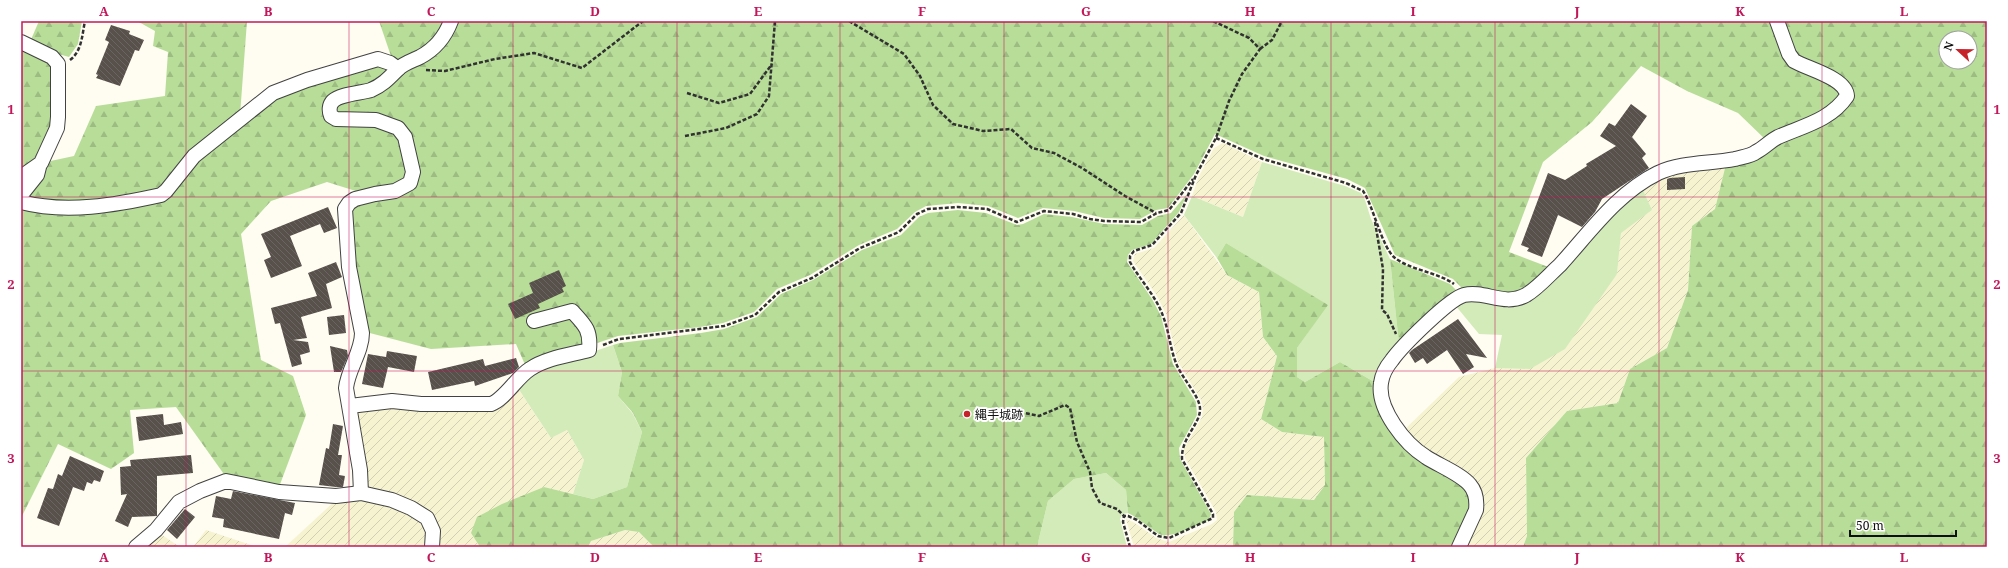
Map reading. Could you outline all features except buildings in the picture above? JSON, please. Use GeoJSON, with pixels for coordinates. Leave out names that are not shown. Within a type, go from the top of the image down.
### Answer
{"type":"FeatureCollection","features":[{"type":"Feature","properties":{"kind":"street"},"geometry":{"type":"LineString","coordinates":[[361,493],[360,470],[346,388],[347,380],[362,341],[362,332],[349,267],[345,209],[349,203],[355,199],[402,189],[410,183],[413,176],[405,137],[398,128],[376,120],[336,119],[331,116],[330,110],[331,105],[336,99],[372,90],[392,77],[398,69],[434,48],[445,35],[451,21]]}},
{"type":"Feature","properties":{"kind":"street"},"geometry":{"type":"LineString","coordinates":[[1459,547],[1476,510],[1477,503],[1474,492],[1467,482],[1423,455],[1401,433],[1390,418],[1382,402],[1380,384],[1384,373],[1402,347],[1452,302],[1464,295],[1515,300],[1528,294],[1554,271],[1613,206],[1628,192],[1656,174],[1670,168],[1734,159],[1755,154],[1775,138],[1833,113],[1847,96],[1847,90],[1840,82],[1794,61],[1789,54],[1777,21]]}},
{"type":"Feature","properties":{"kind":"street"},"geometry":{"type":"LineString","coordinates":[[21,42],[52,57],[58,64],[57,128],[37,175],[21,195]]}},
{"type":"Feature","properties":{"kind":"street"},"geometry":{"type":"LineString","coordinates":[[21,202],[37,206],[99,206],[161,195],[166,191],[194,156],[273,93],[307,80],[378,59],[390,63],[398,69]]}},
{"type":"Feature","properties":{"kind":"street"},"geometry":{"type":"LineString","coordinates":[[21,177],[41,163]]}},
{"type":"Feature","properties":{"kind":"street"},"geometry":{"type":"LineString","coordinates":[[350,406],[392,401],[421,404],[491,404],[496,402],[517,378],[533,367],[589,350],[589,331],[572,311],[534,321]]}},
{"type":"Feature","properties":{"kind":"street"},"geometry":{"type":"LineString","coordinates":[[136,547],[156,530],[179,502],[200,491],[226,481],[279,492],[336,496],[361,493],[403,504],[423,514],[432,526],[432,547]]}},
{"type":"Feature","properties":{"kind":"path"},"geometry":{"type":"LineString","coordinates":[[58,64],[71,60],[76,54],[81,45],[85,21]]}},
{"type":"Feature","properties":{"kind":"path"},"geometry":{"type":"LineString","coordinates":[[421,70],[445,71],[495,59],[534,53],[582,68],[643,21]]}},
{"type":"Feature","properties":{"kind":"path"},"geometry":{"type":"LineString","coordinates":[[685,136],[726,128],[757,114],[769,96],[775,21]]}},
{"type":"Feature","properties":{"kind":"path"},"geometry":{"type":"LineString","coordinates":[[849,21],[904,54],[920,76],[933,105],[953,124],[983,132],[1011,129],[1032,148],[1054,153],[1082,168],[1125,196],[1157,213]]}},
{"type":"Feature","properties":{"kind":"path"},"geometry":{"type":"LineString","coordinates":[[1213,21],[1250,38],[1260,49]]}},
{"type":"Feature","properties":{"kind":"path"},"geometry":{"type":"LineString","coordinates":[[589,350],[619,339],[724,326],[755,314],[779,292],[812,278],[860,248],[899,232],[917,214],[928,210],[958,207],[987,209],[1017,222],[1044,211],[1073,214],[1090,219],[1141,222],[1157,213],[1169,210],[1184,193],[1196,175],[1216,138],[1229,101],[1242,74],[1260,49],[1272,40],[1282,21]]}},
{"type":"Feature","properties":{"kind":"path"},"geometry":{"type":"LineString","coordinates":[[686,93],[719,103],[750,94],[772,64]]}},
{"type":"Feature","properties":{"kind":"path"},"geometry":{"type":"LineString","coordinates":[[1216,138],[1263,159],[1363,190],[1367,196],[1374,218],[1393,257],[1451,282],[1464,295]]}},
{"type":"Feature","properties":{"kind":"path"},"geometry":{"type":"LineString","coordinates":[[1020,412],[1039,416],[1065,405],[1070,408],[1077,442],[1090,472],[1092,488],[1100,503],[1117,509],[1124,516],[1137,520],[1158,536],[1169,538],[1213,518],[1213,514],[1182,459],[1181,449],[1199,416],[1200,409],[1198,401],[1176,363],[1163,316],[1154,298],[1130,262],[1130,256],[1134,251],[1152,245],[1181,213],[1196,175]]}},
{"type":"Feature","properties":{"kind":"path"},"geometry":{"type":"LineString","coordinates":[[1374,218],[1382,269],[1382,310],[1387,314],[1402,347]]}},
{"type":"Feature","properties":{"kind":"path"},"geometry":{"type":"LineString","coordinates":[[1124,516],[1123,522],[1130,547]]}},
{"type":"Feature","properties":{"kind":"shaded area"},"geometry":{"type":"Polygon","coordinates":[[[1223,143],[1262,162],[1243,217],[1192,196],[1199,176],[1214,148],[1223,143]]]}},
{"type":"Feature","properties":{"kind":"shaded area"},"geometry":{"type":"Polygon","coordinates":[[[1726,164],[1715,209],[1692,226],[1688,290],[1667,348],[1630,369],[1618,403],[1567,411],[1526,458],[1527,536],[1523,547],[1464,547],[1426,452],[1404,430],[1459,377],[1495,368],[1530,369],[1617,274],[1621,232],[1652,210],[1642,188],[1672,172],[1726,164]]]}},
{"type":"Feature","properties":{"kind":"shaded area"},"geometry":{"type":"Polygon","coordinates":[[[1184,215],[1227,275],[1259,292],[1263,337],[1277,356],[1261,419],[1282,432],[1324,437],[1325,485],[1314,500],[1247,495],[1234,512],[1233,547],[1134,547],[1126,519],[1135,523],[1156,538],[1169,542],[1212,524],[1217,520],[1216,512],[1185,458],[1184,449],[1202,417],[1203,409],[1201,400],[1178,362],[1166,314],[1157,296],[1133,261],[1135,254],[1154,248],[1184,215]]]}},
{"type":"Feature","properties":{"kind":"shaded area"},"geometry":{"type":"Polygon","coordinates":[[[516,385],[551,438],[567,430],[584,460],[573,494],[544,487],[471,533],[480,547],[437,547],[438,530],[368,488],[357,414],[363,406],[491,407],[516,385]]]}},
{"type":"Feature","properties":{"kind":"shaded area"},"geometry":{"type":"Polygon","coordinates":[[[364,499],[387,503],[420,519],[427,528],[426,547],[285,547],[336,500],[364,499]]]}},
{"type":"Feature","properties":{"kind":"shaded area"},"geometry":{"type":"Polygon","coordinates":[[[206,530],[254,546],[277,547],[193,547],[206,530]]]}},
{"type":"Feature","properties":{"kind":"shaded area"},"geometry":{"type":"Polygon","coordinates":[[[625,530],[639,532],[654,547],[588,547],[591,541],[625,530]]]}},
{"type":"Feature","properties":{"kind":"shaded area"},"geometry":{"type":"Polygon","coordinates":[[[159,533],[180,547],[143,547],[159,533]]]}},
{"type":"Feature","properties":{"kind":"green space"},"geometry":{"type":"Polygon","coordinates":[[[39,21],[82,21],[78,44],[69,57],[55,53],[30,42],[39,21]]]}},
{"type":"Feature","properties":{"kind":"green space"},"geometry":{"type":"Polygon","coordinates":[[[137,21],[247,21],[240,115],[163,188],[132,197],[60,203],[29,200],[27,195],[46,162],[74,156],[96,106],[165,96],[168,52],[153,46],[155,31],[137,21]]]}},
{"type":"Feature","properties":{"kind":"green space"},"geometry":{"type":"Polygon","coordinates":[[[379,21],[447,21],[432,44],[401,59],[392,59],[379,21]]]}},
{"type":"Feature","properties":{"kind":"green space"},"geometry":{"type":"Polygon","coordinates":[[[456,21],[1772,21],[1785,56],[1837,86],[1843,92],[1838,102],[1766,140],[1738,113],[1687,91],[1641,66],[1592,122],[1543,162],[1509,252],[1551,268],[1526,290],[1514,295],[1465,291],[1453,279],[1395,255],[1365,188],[1347,179],[1264,156],[1215,134],[1194,174],[1168,208],[1156,210],[1140,219],[1104,218],[1074,211],[1043,208],[1018,218],[988,206],[958,203],[926,206],[915,212],[897,229],[859,245],[810,275],[777,289],[754,312],[723,323],[618,336],[526,367],[516,344],[431,349],[366,332],[353,266],[352,206],[404,193],[409,135],[337,115],[334,107],[338,103],[373,94],[456,21]]]}},
{"type":"Feature","properties":{"kind":"green space"},"geometry":{"type":"Polygon","coordinates":[[[1782,21],[1987,21],[1987,547],[1523,547],[1527,536],[1526,458],[1567,411],[1618,403],[1630,369],[1667,348],[1688,290],[1692,226],[1715,209],[1726,164],[1852,97],[1797,58],[1782,21]]]}},
{"type":"Feature","properties":{"kind":"green space"},"geometry":{"type":"Polygon","coordinates":[[[21,47],[54,66],[54,117],[37,161],[21,173],[21,47]]]}},
{"type":"Feature","properties":{"kind":"green space"},"geometry":{"type":"Polygon","coordinates":[[[378,64],[388,67],[388,73],[324,110],[378,125],[396,135],[403,148],[408,176],[400,184],[359,192],[327,182],[271,201],[241,234],[261,360],[293,376],[306,415],[279,487],[226,477],[176,407],[130,410],[134,453],[111,469],[58,444],[21,518],[21,209],[163,200],[198,160],[275,98],[309,85],[378,64]]]}},
{"type":"Feature","properties":{"kind":"green space"},"geometry":{"type":"Polygon","coordinates":[[[1262,162],[1345,186],[1361,193],[1364,197],[1371,219],[1390,259],[1399,344],[1376,383],[1340,362],[1305,382],[1297,377],[1297,348],[1327,305],[1226,243],[1217,258],[1184,215],[1192,196],[1243,217],[1262,162]]]}},
{"type":"Feature","properties":{"kind":"green space"},"geometry":{"type":"Polygon","coordinates":[[[1642,188],[1652,210],[1621,233],[1617,274],[1565,349],[1530,369],[1495,368],[1502,335],[1479,334],[1455,305],[1465,300],[1516,304],[1611,213],[1642,188]]]}},
{"type":"Feature","properties":{"kind":"green space"},"geometry":{"type":"Polygon","coordinates":[[[1187,194],[1179,212],[1151,244],[1132,250],[1128,255],[1127,262],[1152,299],[1161,316],[1173,364],[1196,402],[1197,415],[1179,448],[1180,459],[1211,514],[1209,520],[1184,531],[1170,535],[1159,534],[1128,513],[1126,490],[1106,473],[1074,479],[1048,501],[1037,547],[654,547],[639,532],[625,530],[591,541],[588,547],[480,547],[471,533],[477,517],[502,504],[544,487],[593,499],[627,487],[642,432],[633,413],[618,396],[622,372],[613,345],[724,329],[757,317],[781,294],[813,280],[862,250],[901,235],[919,217],[928,213],[958,210],[986,213],[1017,225],[1023,224],[1044,214],[1072,217],[1104,224],[1142,225],[1158,216],[1171,213],[1187,194]]]}},
{"type":"Feature","properties":{"kind":"green space"},"geometry":{"type":"Polygon","coordinates":[[[1226,243],[1328,305],[1297,348],[1297,377],[1305,382],[1340,362],[1376,383],[1386,420],[1464,485],[1473,504],[1454,547],[1233,547],[1234,512],[1247,495],[1314,500],[1325,485],[1324,437],[1282,432],[1261,419],[1277,356],[1263,337],[1259,292],[1227,275],[1217,258],[1226,243]]]}},
{"type":"Feature","properties":{"kind":"green space"},"geometry":{"type":"Polygon","coordinates":[[[1390,259],[1450,284],[1459,293],[1399,344],[1390,259]]]}},
{"type":"Feature","properties":{"kind":"green space"},"geometry":{"type":"Polygon","coordinates":[[[613,345],[622,372],[618,396],[633,414],[642,432],[627,487],[593,499],[573,494],[584,460],[567,430],[551,438],[516,385],[530,373],[613,345]]]}},
{"type":"Feature","properties":{"kind":"green space"},"geometry":{"type":"Polygon","coordinates":[[[1106,473],[1126,490],[1128,513],[1122,514],[1120,519],[1127,547],[1037,547],[1048,501],[1074,479],[1106,473]]]}},
{"type":"Feature","properties":{"kind":"place","name":"縄手城跡"},"geometry":{"type":"Point","coordinates":[967,414]}}]}
